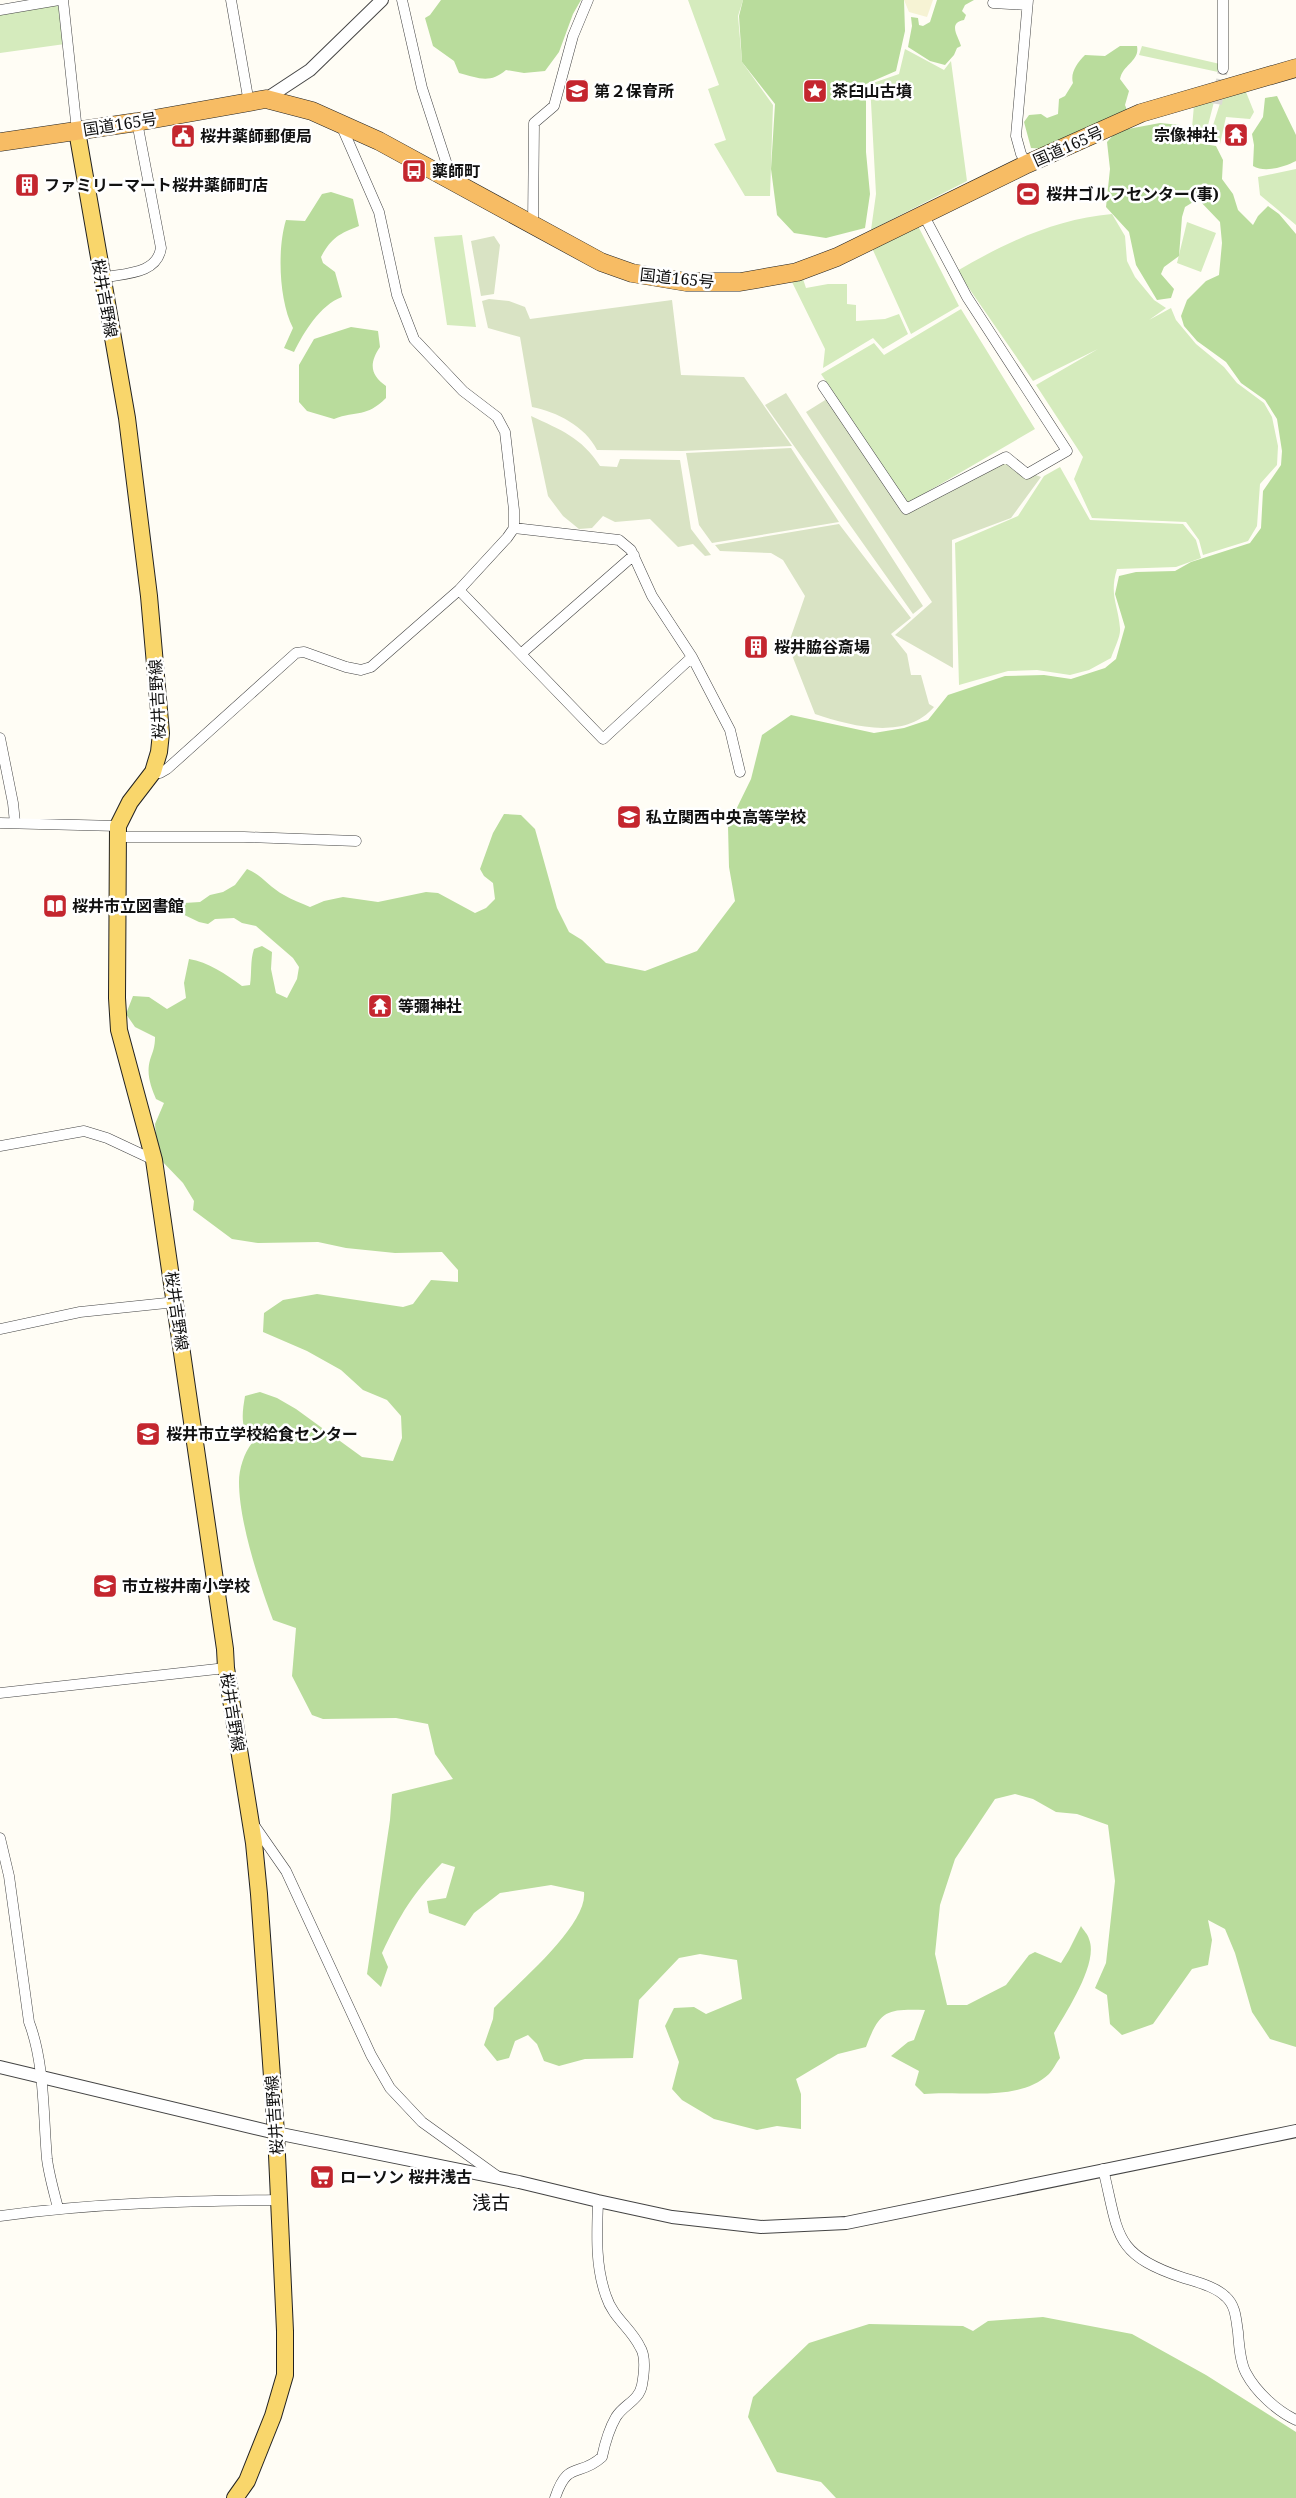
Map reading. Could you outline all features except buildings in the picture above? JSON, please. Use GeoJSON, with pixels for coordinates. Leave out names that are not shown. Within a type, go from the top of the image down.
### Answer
{"type":"FeatureCollection","features":[{"type":"Feature","properties":{"kind":"highway","name":"国道165号"},"geometry":{"type":"LineString","coordinates":[[0,142],[137,122],[258,101],[312,111],[340,122],[452,180],[601,262],[632,273],[686,282],[740,282],[777,277],[820,264],[1027,164],[1141,113],[1296,68]]}},
{"type":"Feature","properties":{"kind":"main road","name":"桜井吉野線"},"geometry":{"type":"LineString","coordinates":[[77,131],[101,278],[127,418],[150,596],[161,733],[154,772],[130,802],[118,832],[117,998],[119,1030],[154,1160],[176,1302],[225,1648],[226,1668],[260,1894],[276,2132],[285,2331],[285,2376],[263,2446],[247,2481],[235,2498]]}},
{"type":"Feature","properties":{"kind":"street"},"geometry":{"type":"LineString","coordinates":[[0,10],[61,0],[77,131]]}},
{"type":"Feature","properties":{"kind":"street"},"geometry":{"type":"LineString","coordinates":[[231,0],[258,101],[310,70],[382,0]]}},
{"type":"Feature","properties":{"kind":"street"},"geometry":{"type":"LineString","coordinates":[[402,0],[422,88],[452,180]]}},
{"type":"Feature","properties":{"kind":"street"},"geometry":{"type":"LineString","coordinates":[[533,225],[534,123],[554,106],[573,36],[588,0]]}},
{"type":"Feature","properties":{"kind":"street"},"geometry":{"type":"LineString","coordinates":[[1223,0],[1223,69]]}},
{"type":"Feature","properties":{"kind":"street"},"geometry":{"type":"LineString","coordinates":[[993,3],[1022,2],[1016,136],[1021,154],[1027,164]]}},
{"type":"Feature","properties":{"kind":"street"},"geometry":{"type":"LineString","coordinates":[[101,278],[149,268],[160,258],[161,248],[137,122]]}},
{"type":"Feature","properties":{"kind":"street"},"geometry":{"type":"LineString","coordinates":[[154,772],[160,773],[167,769],[296,653],[304,652],[353,669],[372,668],[459,590],[514,528],[513,492],[504,432],[497,417],[463,390],[414,339],[397,294],[379,212],[340,122]]}},
{"type":"Feature","properties":{"kind":"street"},"geometry":{"type":"LineString","coordinates":[[823,386],[906,509],[1006,457],[1027,474],[1067,451],[967,297],[923,214]]}},
{"type":"Feature","properties":{"kind":"street"},"geometry":{"type":"LineString","coordinates":[[514,528],[619,540],[631,550],[652,596],[692,657],[730,730],[740,772]]}},
{"type":"Feature","properties":{"kind":"street"},"geometry":{"type":"LineString","coordinates":[[522,653],[634,555]]}},
{"type":"Feature","properties":{"kind":"street"},"geometry":{"type":"LineString","coordinates":[[459,590],[522,653],[603,739],[692,657]]}},
{"type":"Feature","properties":{"kind":"street"},"geometry":{"type":"LineString","coordinates":[[0,738],[13,803],[15,823]]}},
{"type":"Feature","properties":{"kind":"street"},"geometry":{"type":"LineString","coordinates":[[0,823],[118,832],[356,841]]}},
{"type":"Feature","properties":{"kind":"street"},"geometry":{"type":"LineString","coordinates":[[0,1146],[84,1131],[140,1152],[154,1160]]}},
{"type":"Feature","properties":{"kind":"street"},"geometry":{"type":"LineString","coordinates":[[0,1329],[80,1312],[176,1302]]}},
{"type":"Feature","properties":{"kind":"street"},"geometry":{"type":"LineString","coordinates":[[0,1693],[226,1668]]}},
{"type":"Feature","properties":{"kind":"street"},"geometry":{"type":"LineString","coordinates":[[249,1818],[286,1871],[371,2055],[390,2088],[422,2122],[441,2138],[502,2179]]}},
{"type":"Feature","properties":{"kind":"street"},"geometry":{"type":"LineString","coordinates":[[0,1838],[9,1876],[29,2022],[33,2032],[40,2076],[48,2162],[58,2208]]}},
{"type":"Feature","properties":{"kind":"street"},"geometry":{"type":"LineString","coordinates":[[0,2067],[276,2132],[672,2217],[761,2227],[846,2223],[1296,2130]]}},
{"type":"Feature","properties":{"kind":"street"},"geometry":{"type":"LineString","coordinates":[[1104,2169],[1119,2234],[1127,2248],[1140,2260],[1158,2269],[1215,2289],[1227,2297],[1235,2311],[1246,2372],[1271,2402],[1285,2414],[1296,2420]]}},
{"type":"Feature","properties":{"kind":"street"},"geometry":{"type":"LineString","coordinates":[[0,2216],[58,2208],[130,2202],[278,2200]]}},
{"type":"Feature","properties":{"kind":"street"},"geometry":{"type":"LineString","coordinates":[[555,2498],[561,2480],[568,2473],[602,2457],[611,2427],[617,2415],[639,2395],[642,2384],[644,2360],[641,2347],[616,2317],[606,2298],[599,2271],[596,2251],[598,2201]]}},
{"type":"Feature","properties":{"kind":"shaded area"},"geometry":{"type":"Polygon","coordinates":[[[904,0],[933,0],[927,17],[909,12],[904,0]]]}},
{"type":"Feature","properties":{"kind":"green space"},"geometry":{"type":"Polygon","coordinates":[[[441,0],[581,0],[573,14],[559,52],[545,71],[524,73],[506,70],[495,77],[484,79],[459,73],[454,61],[433,46],[425,18],[430,15],[441,0]]]}},
{"type":"Feature","properties":{"kind":"green space"},"geometry":{"type":"Polygon","coordinates":[[[688,0],[743,0],[738,16],[742,62],[773,105],[770,196],[745,196],[714,144],[726,140],[708,89],[719,85],[688,0]]]}},
{"type":"Feature","properties":{"kind":"green space"},"geometry":{"type":"Polygon","coordinates":[[[743,0],[904,0],[905,31],[896,71],[866,84],[866,152],[870,194],[865,228],[826,238],[794,233],[777,215],[771,169],[775,104],[742,62],[739,16],[743,0]]]}},
{"type":"Feature","properties":{"kind":"green space"},"geometry":{"type":"Polygon","coordinates":[[[937,0],[974,0],[965,5],[962,11],[966,15],[964,20],[956,24],[955,27],[961,46],[957,48],[954,55],[945,65],[930,61],[908,47],[912,26],[911,17],[918,18],[919,25],[923,26],[930,22],[937,0]]]}},
{"type":"Feature","properties":{"kind":"green space"},"geometry":{"type":"Polygon","coordinates":[[[63,3],[65,44],[0,53],[0,15],[63,3]]]}},
{"type":"Feature","properties":{"kind":"green space"},"geometry":{"type":"Polygon","coordinates":[[[1120,46],[1137,46],[1134,59],[1124,70],[1120,79],[1129,91],[1125,105],[1127,110],[1118,118],[1047,149],[1031,148],[1024,122],[1029,115],[1041,114],[1047,118],[1058,114],[1059,99],[1065,96],[1073,83],[1073,72],[1082,58],[1085,55],[1105,56],[1120,46]]]}},
{"type":"Feature","properties":{"kind":"green space"},"geometry":{"type":"Polygon","coordinates":[[[1142,46],[1220,64],[1218,72],[1139,55],[1142,46]]]}},
{"type":"Feature","properties":{"kind":"green space"},"geometry":{"type":"Polygon","coordinates":[[[905,49],[944,70],[951,61],[967,181],[871,230],[876,194],[870,84],[899,74],[905,49]]]}},
{"type":"Feature","properties":{"kind":"green space"},"geometry":{"type":"Polygon","coordinates":[[[1244,87],[1254,112],[1250,119],[1226,117],[1220,144],[1208,141],[1223,94],[1244,87]]]}},
{"type":"Feature","properties":{"kind":"green space"},"geometry":{"type":"Polygon","coordinates":[[[1277,96],[1296,135],[1296,161],[1269,169],[1258,168],[1253,166],[1254,145],[1252,134],[1263,117],[1265,98],[1277,96]]]}},
{"type":"Feature","properties":{"kind":"green space"},"geometry":{"type":"Polygon","coordinates":[[[1215,98],[1206,133],[1195,132],[1192,128],[1194,105],[1215,98]]]}},
{"type":"Feature","properties":{"kind":"green space"},"geometry":{"type":"Polygon","coordinates":[[[1160,123],[1180,125],[1197,143],[1216,146],[1223,160],[1222,179],[1233,194],[1238,210],[1253,225],[1258,216],[1268,206],[1279,214],[1296,234],[1296,2047],[1270,2039],[1252,2012],[1235,1953],[1225,1929],[1208,1920],[1212,1940],[1208,1965],[1192,1969],[1153,2024],[1122,2035],[1110,2024],[1107,1995],[1095,1988],[1106,1963],[1115,1881],[1108,1825],[1077,1814],[1056,1812],[1033,1799],[1015,1794],[995,1799],[955,1859],[940,1905],[935,1954],[947,2005],[967,2005],[1006,1985],[1029,1955],[1035,1952],[1061,1963],[1081,1926],[1089,1939],[1091,1949],[1089,1961],[1080,1987],[1054,2033],[1060,2058],[1049,2074],[1036,2083],[1022,2089],[1006,2092],[924,2094],[915,2085],[919,2071],[891,2056],[908,2042],[914,2040],[925,2010],[901,2010],[886,2014],[881,2019],[876,2025],[866,2047],[838,2054],[796,2079],[801,2094],[801,2129],[777,2126],[757,2130],[714,2119],[682,2100],[672,2089],[679,2062],[665,2026],[674,2008],[694,2007],[706,2014],[742,1999],[737,1960],[700,1954],[679,1958],[639,2000],[633,2058],[585,2059],[559,2066],[544,2061],[537,2044],[528,2035],[515,2041],[509,2058],[497,2061],[484,2045],[493,2019],[494,2008],[534,1969],[563,1937],[575,1921],[582,1905],[584,1892],[551,1885],[500,1893],[474,1913],[465,1926],[429,1913],[427,1901],[446,1898],[455,1867],[442,1863],[401,1915],[382,1953],[388,1967],[381,1987],[367,1974],[390,1820],[392,1794],[453,1779],[435,1754],[428,1724],[396,1718],[323,1719],[312,1715],[292,1676],[296,1628],[273,1620],[246,1533],[242,1515],[239,1482],[242,1461],[252,1443],[245,1431],[243,1420],[245,1396],[260,1392],[277,1398],[296,1409],[362,1457],[393,1461],[402,1438],[401,1416],[387,1400],[363,1390],[341,1370],[307,1351],[263,1332],[264,1313],[283,1300],[317,1294],[403,1307],[413,1304],[431,1280],[458,1282],[458,1270],[442,1252],[395,1253],[346,1248],[318,1242],[258,1243],[232,1239],[193,1210],[194,1201],[183,1183],[159,1158],[157,1150],[155,1124],[164,1103],[156,1099],[149,1075],[149,1065],[155,1037],[135,1027],[126,1014],[133,996],[149,997],[167,1009],[186,998],[184,983],[189,959],[210,966],[242,986],[250,985],[254,949],[262,946],[272,952],[271,969],[276,993],[287,998],[297,979],[299,967],[293,958],[256,926],[242,923],[234,918],[215,919],[208,924],[199,922],[174,910],[184,903],[200,902],[210,895],[223,892],[235,885],[247,869],[257,874],[279,892],[310,907],[324,901],[343,897],[378,902],[426,892],[438,893],[475,913],[486,908],[495,899],[493,883],[484,876],[480,869],[493,833],[504,814],[521,815],[535,829],[557,908],[569,932],[582,940],[606,963],[645,971],[697,951],[735,901],[729,867],[728,826],[751,779],[762,735],[791,715],[874,733],[904,728],[928,720],[948,695],[1005,676],[1044,675],[1071,679],[1105,668],[1116,659],[1125,627],[1115,594],[1119,576],[1136,572],[1175,571],[1191,562],[1250,543],[1261,528],[1263,491],[1281,465],[1282,451],[1277,419],[1265,400],[1241,383],[1226,362],[1197,341],[1184,326],[1181,316],[1187,300],[1206,281],[1219,275],[1222,243],[1220,222],[1198,199],[1185,207],[1182,217],[1179,256],[1164,267],[1161,274],[1174,289],[1171,298],[1157,300],[1136,265],[1129,232],[1106,207],[1110,169],[1107,142],[1117,131],[1160,123]]]}},
{"type":"Feature","properties":{"kind":"green space"},"geometry":{"type":"Polygon","coordinates":[[[1296,169],[1296,225],[1260,195],[1258,177],[1296,169]]]}},
{"type":"Feature","properties":{"kind":"green space"},"geometry":{"type":"Polygon","coordinates":[[[331,192],[353,199],[359,226],[337,237],[321,257],[323,263],[335,272],[342,297],[327,306],[320,313],[308,328],[294,352],[284,348],[293,328],[288,317],[282,290],[281,245],[283,232],[286,220],[305,221],[322,194],[331,192]]]}},
{"type":"Feature","properties":{"kind":"green space"},"geometry":{"type":"Polygon","coordinates":[[[1112,214],[1125,236],[1127,261],[1135,277],[1154,300],[1166,308],[1149,320],[1171,308],[1176,320],[1196,344],[1224,367],[1237,383],[1264,403],[1272,417],[1278,446],[1277,465],[1260,484],[1257,526],[1248,541],[1203,555],[1199,540],[1186,522],[1092,518],[1074,479],[1083,457],[1036,385],[1098,349],[1033,381],[957,271],[993,251],[1031,234],[1070,221],[1112,214]]]}},
{"type":"Feature","properties":{"kind":"green space"},"geometry":{"type":"Polygon","coordinates":[[[1187,222],[1216,233],[1201,272],[1177,263],[1187,222]]]}},
{"type":"Feature","properties":{"kind":"green space"},"geometry":{"type":"Polygon","coordinates":[[[918,226],[959,306],[911,334],[872,248],[918,226]]]}},
{"type":"Feature","properties":{"kind":"green space"},"geometry":{"type":"Polygon","coordinates":[[[462,235],[476,327],[447,325],[434,237],[462,235]]]}},
{"type":"Feature","properties":{"kind":"green space"},"geometry":{"type":"Polygon","coordinates":[[[494,236],[500,245],[494,294],[481,296],[471,241],[494,236]]]}},
{"type":"Feature","properties":{"kind":"green space"},"geometry":{"type":"Polygon","coordinates":[[[803,279],[806,288],[828,284],[847,284],[847,304],[856,305],[856,321],[885,319],[899,314],[908,334],[883,349],[873,338],[823,368],[825,349],[792,282],[803,279]]]}},
{"type":"Feature","properties":{"kind":"green space"},"geometry":{"type":"Polygon","coordinates":[[[489,299],[509,301],[525,307],[530,319],[672,300],[681,375],[744,377],[792,446],[682,451],[597,450],[592,441],[569,421],[551,412],[532,407],[520,337],[488,328],[482,301],[489,299]]]}},
{"type":"Feature","properties":{"kind":"green space"},"geometry":{"type":"Polygon","coordinates":[[[961,309],[1035,429],[908,503],[821,374],[874,343],[884,355],[961,309]]]}},
{"type":"Feature","properties":{"kind":"green space"},"geometry":{"type":"Polygon","coordinates":[[[351,327],[378,331],[380,347],[374,358],[373,368],[377,378],[386,386],[386,398],[367,411],[334,419],[307,411],[299,402],[299,365],[314,339],[351,327]]]}},
{"type":"Feature","properties":{"kind":"green space"},"geometry":{"type":"Polygon","coordinates":[[[786,393],[923,606],[913,614],[765,405],[786,393]]]}},
{"type":"Feature","properties":{"kind":"green space"},"geometry":{"type":"Polygon","coordinates":[[[830,397],[913,508],[1000,462],[1041,477],[1011,518],[952,540],[953,668],[895,635],[932,602],[806,412],[830,397]]]}},
{"type":"Feature","properties":{"kind":"green space"},"geometry":{"type":"Polygon","coordinates":[[[531,416],[570,435],[593,456],[600,466],[617,467],[620,459],[680,460],[691,529],[711,555],[705,556],[693,544],[678,547],[650,519],[615,522],[603,516],[592,528],[579,529],[563,516],[548,496],[531,416]]]}},
{"type":"Feature","properties":{"kind":"green space"},"geometry":{"type":"Polygon","coordinates":[[[791,448],[839,522],[712,543],[699,525],[686,453],[791,448]]]}},
{"type":"Feature","properties":{"kind":"green space"},"geometry":{"type":"Polygon","coordinates":[[[1060,467],[1090,520],[1183,524],[1196,540],[1201,558],[1176,567],[1117,569],[1114,593],[1120,628],[1118,639],[1111,658],[1089,670],[1070,675],[1037,670],[1008,671],[959,685],[955,543],[1018,516],[1044,476],[1060,467]]]}},
{"type":"Feature","properties":{"kind":"green space"},"geometry":{"type":"Polygon","coordinates":[[[839,524],[911,618],[891,634],[907,654],[911,675],[921,675],[929,704],[934,707],[922,718],[908,724],[877,728],[845,723],[815,714],[788,645],[805,596],[783,560],[771,553],[720,551],[715,545],[839,524]]]}},
{"type":"Feature","properties":{"kind":"green space"},"geometry":{"type":"Polygon","coordinates":[[[1043,2317],[1132,2334],[1206,2375],[1296,2432],[1296,2498],[836,2498],[821,2482],[777,2472],[748,2417],[753,2397],[809,2343],[869,2324],[963,2326],[973,2331],[988,2321],[1043,2317]]]}},
{"type":"Feature","properties":{"kind":"tunnel"},"geometry":{"type":"LineString","coordinates":[[1217,104],[1223,69]]}},
{"type":"Feature","properties":{"kind":"place","name":"第２保育所"},"geometry":{"type":"Point","coordinates":[577,91]}},
{"type":"Feature","properties":{"kind":"place","name":"茶臼山古墳"},"geometry":{"type":"Point","coordinates":[815,91]}},
{"type":"Feature","properties":{"kind":"place","name":"宗像神社"},"geometry":{"type":"Point","coordinates":[1236,135]}},
{"type":"Feature","properties":{"kind":"place","name":"桜井薬師郵便局"},"geometry":{"type":"Point","coordinates":[183,136]}},
{"type":"Feature","properties":{"kind":"place","name":"薬師町"},"geometry":{"type":"Point","coordinates":[414,171]}},
{"type":"Feature","properties":{"kind":"place","name":"ファミリーマート桜井薬師町店"},"geometry":{"type":"Point","coordinates":[27,185]}},
{"type":"Feature","properties":{"kind":"place","name":"桜井ゴルフセンター(事)"},"geometry":{"type":"Point","coordinates":[1028,194]}},
{"type":"Feature","properties":{"kind":"place","name":"桜井脇谷斎場"},"geometry":{"type":"Point","coordinates":[756,647]}},
{"type":"Feature","properties":{"kind":"place","name":"私立関西中央高等学校"},"geometry":{"type":"Point","coordinates":[629,817]}},
{"type":"Feature","properties":{"kind":"place","name":"桜井市立図書館"},"geometry":{"type":"Point","coordinates":[55,906]}},
{"type":"Feature","properties":{"kind":"place","name":"等彌神社"},"geometry":{"type":"Point","coordinates":[380,1006]}},
{"type":"Feature","properties":{"kind":"place","name":"桜井市立学校給食センター"},"geometry":{"type":"Point","coordinates":[148,1434]}},
{"type":"Feature","properties":{"kind":"place","name":"市立桜井南小学校"},"geometry":{"type":"Point","coordinates":[105,1586]}},
{"type":"Feature","properties":{"kind":"place","name":"ローソン 桜井浅古"},"geometry":{"type":"Point","coordinates":[322,2177]}},
{"type":"Feature","properties":{"kind":"district","name":"浅古"},"geometry":{"type":"Point","coordinates":[491,2202]}}]}
